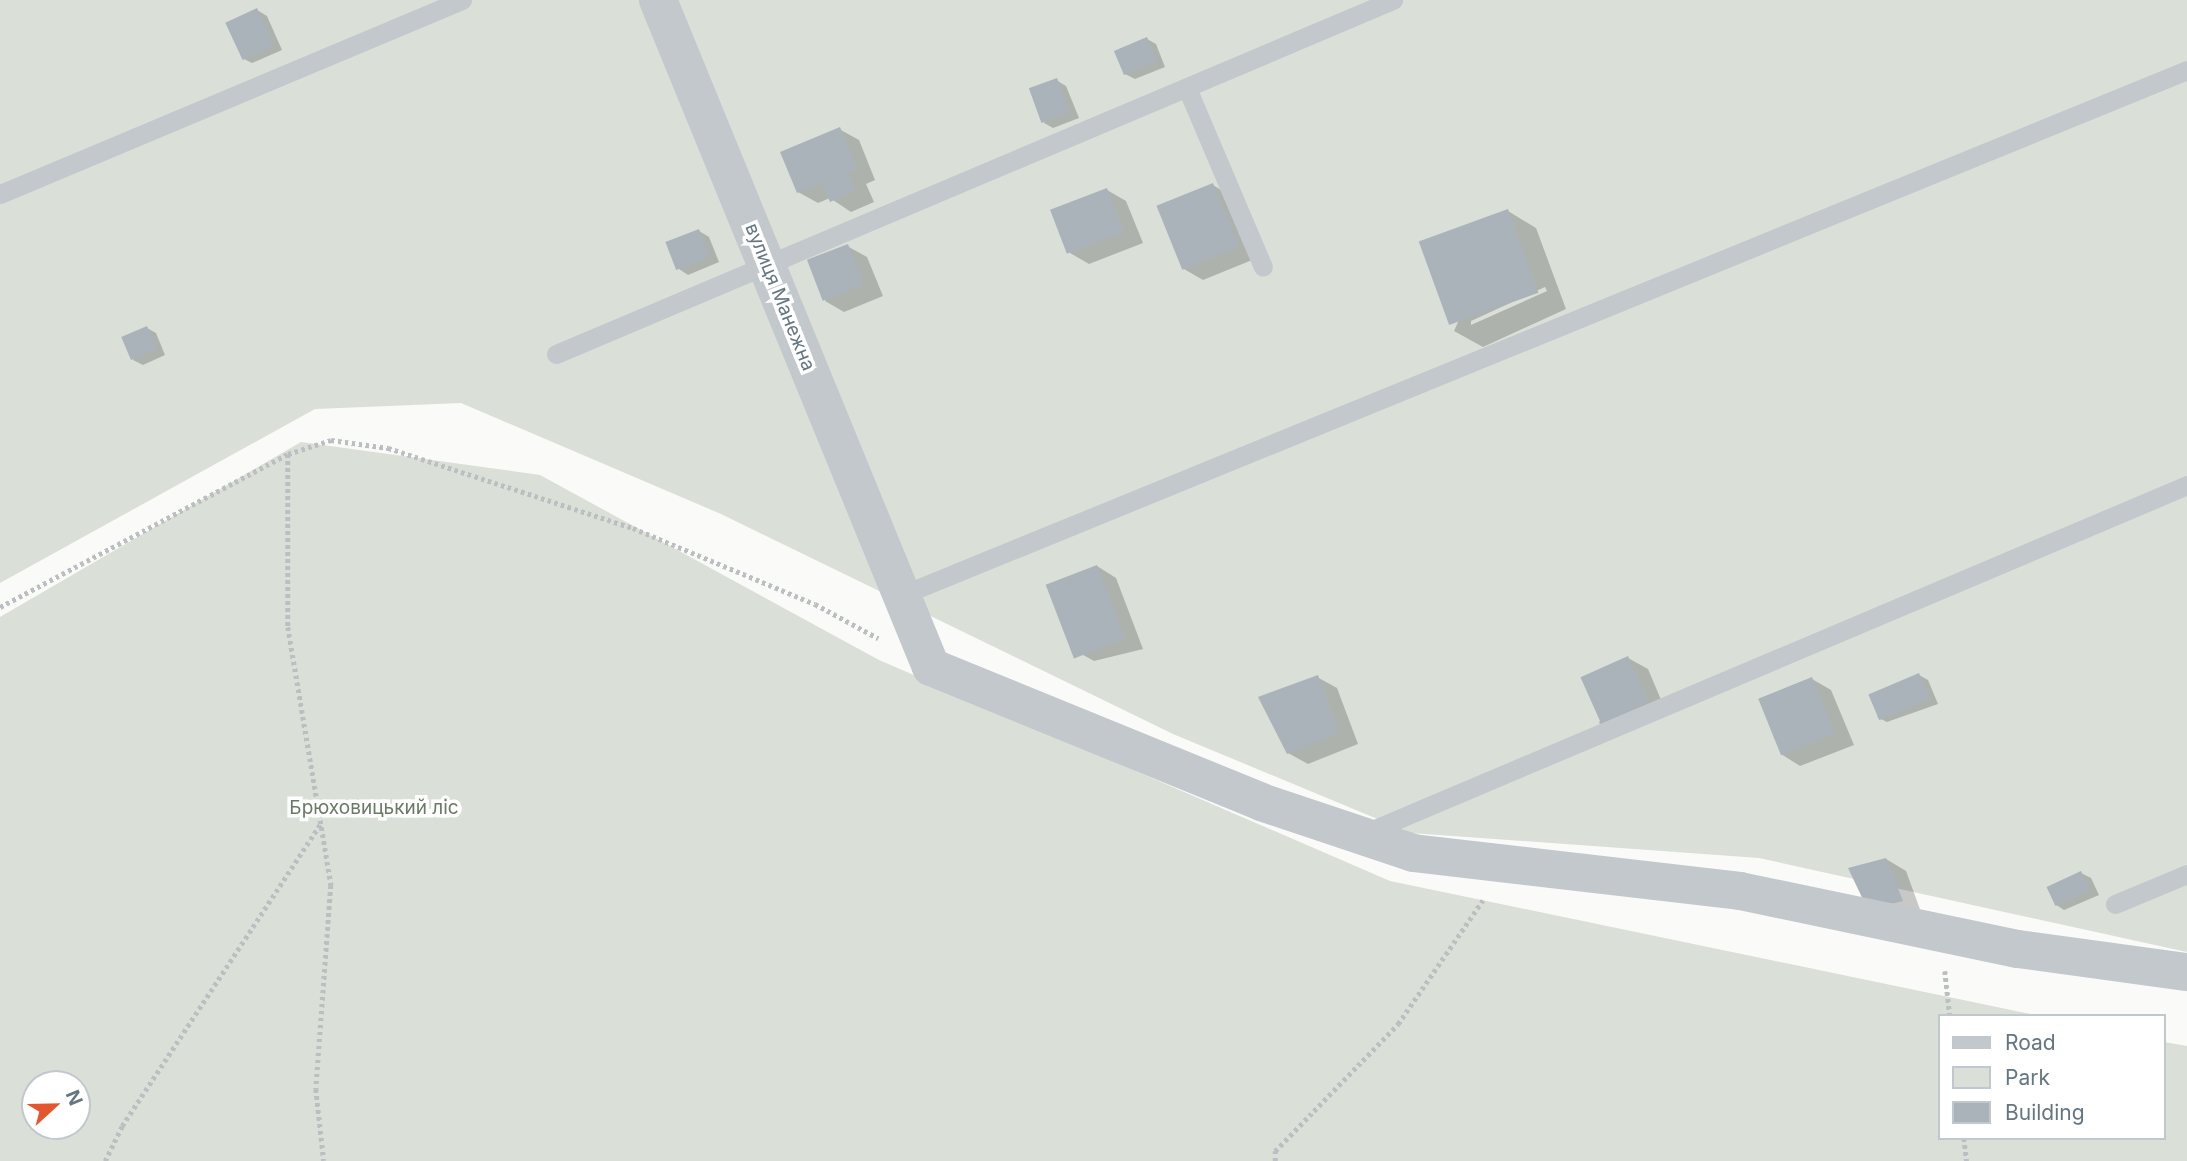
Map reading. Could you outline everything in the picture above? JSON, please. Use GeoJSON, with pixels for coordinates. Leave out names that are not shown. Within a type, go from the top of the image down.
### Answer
{"type":"FeatureCollection","features":[{"type":"Feature","properties":{"kind":"street","name":"вулиця Манежна"},"geometry":{"type":"LineString","coordinates":[[658,0],[931,667]]}},
{"type":"Feature","properties":{"kind":"street"},"geometry":{"type":"LineString","coordinates":[[931,667],[1261,802],[1413,853],[1740,891],[2018,950],[2187,972]]}},
{"type":"Feature","properties":{"kind":"lane"},"geometry":{"type":"LineString","coordinates":[[0,194],[462,0]]}},
{"type":"Feature","properties":{"kind":"lane"},"geometry":{"type":"LineString","coordinates":[[556,354],[1393,0]]}},
{"type":"Feature","properties":{"kind":"lane"},"geometry":{"type":"LineString","coordinates":[[902,595],[2187,70]]}},
{"type":"Feature","properties":{"kind":"lane"},"geometry":{"type":"LineString","coordinates":[[1187,88],[1263,267]]}},
{"type":"Feature","properties":{"kind":"lane"},"geometry":{"type":"LineString","coordinates":[[1360,835],[2187,485]]}},
{"type":"Feature","properties":{"kind":"lane"},"geometry":{"type":"LineString","coordinates":[[2115,904],[2187,874]]}},
{"type":"Feature","properties":{"kind":"path"},"geometry":{"type":"LineString","coordinates":[[0,607],[288,454],[331,440],[388,448],[475,474],[633,528],[815,604],[931,667]]}},
{"type":"Feature","properties":{"kind":"path"},"geometry":{"type":"LineString","coordinates":[[288,454],[288,627],[331,885],[316,1089],[324,1161]]}},
{"type":"Feature","properties":{"kind":"path"},"geometry":{"type":"LineString","coordinates":[[105,1161],[122,1126],[321,823]]}},
{"type":"Feature","properties":{"kind":"path"},"geometry":{"type":"LineString","coordinates":[[1275,1161],[1275,1151],[1398,1024],[1507,864]]}},
{"type":"Feature","properties":{"kind":"path"},"geometry":{"type":"LineString","coordinates":[[1964,1140],[1967,1161]]}},
{"type":"Feature","properties":{"kind":"green space"},"geometry":{"type":"Polygon","coordinates":[[[0,0],[2187,0],[2187,952],[1759,858],[1411,833],[1173,734],[721,514],[461,403],[315,409],[0,583],[0,0]]]}},
{"type":"Feature","properties":{"kind":"green space","name":"Брюховицький ліс"},"geometry":{"type":"Polygon","coordinates":[[[301,442],[540,475],[879,660],[1390,881],[2030,1014],[1938,1014],[1938,1140],[2166,1140],[2166,1042],[2187,1046],[2187,1161],[0,1161],[0,617],[301,442]]]}},
{"type":"Feature","properties":{"kind":"building"},"geometry":{"type":"Polygon","coordinates":[[[257,8],[274,45],[243,60],[225,23],[257,8]]]}},
{"type":"Feature","properties":{"kind":"building"},"geometry":{"type":"Polygon","coordinates":[[[1147,37],[1157,61],[1124,75],[1114,51],[1147,37]]]}},
{"type":"Feature","properties":{"kind":"building"},"geometry":{"type":"Polygon","coordinates":[[[1057,78],[1070,113],[1041,123],[1029,88],[1057,78]]]}},
{"type":"Feature","properties":{"kind":"building"},"geometry":{"type":"Polygon","coordinates":[[[840,127],[857,169],[848,173],[855,191],[830,202],[822,183],[797,193],[780,152],[840,127]]]}},
{"type":"Feature","properties":{"kind":"building"},"geometry":{"type":"Polygon","coordinates":[[[1213,183],[1239,247],[1182,270],[1156,206],[1213,183]]]}},
{"type":"Feature","properties":{"kind":"building"},"geometry":{"type":"Polygon","coordinates":[[[1107,188],[1124,232],[1067,254],[1050,210],[1107,188]]]}},
{"type":"Feature","properties":{"kind":"building"},"geometry":{"type":"Polygon","coordinates":[[[1508,209],[1538,293],[1449,325],[1419,241],[1508,209]]]}},
{"type":"Feature","properties":{"kind":"building"},"geometry":{"type":"Polygon","coordinates":[[[699,229],[710,257],[676,270],[665,242],[699,229]]]}},
{"type":"Feature","properties":{"kind":"building"},"geometry":{"type":"Polygon","coordinates":[[[848,244],[864,285],[823,301],[807,260],[848,244]]]}},
{"type":"Feature","properties":{"kind":"building"},"geometry":{"type":"Polygon","coordinates":[[[147,326],[157,349],[131,360],[121,337],[147,326]]]}},
{"type":"Feature","properties":{"kind":"building"},"geometry":{"type":"Polygon","coordinates":[[[1097,565],[1125,639],[1074,658],[1046,585],[1097,565]]]}},
{"type":"Feature","properties":{"kind":"building"},"geometry":{"type":"Polygon","coordinates":[[[1628,656],[1649,703],[1601,724],[1580,677],[1628,656]]]}},
{"type":"Feature","properties":{"kind":"building"},"geometry":{"type":"Polygon","coordinates":[[[1919,673],[1930,699],[1879,720],[1868,694],[1919,673]]]}},
{"type":"Feature","properties":{"kind":"building"},"geometry":{"type":"Polygon","coordinates":[[[1318,675],[1339,733],[1287,754],[1258,697],[1318,675]]]}},
{"type":"Feature","properties":{"kind":"building"},"geometry":{"type":"Polygon","coordinates":[[[1812,677],[1835,734],[1781,755],[1758,699],[1812,677]]]}},
{"type":"Feature","properties":{"kind":"building"},"geometry":{"type":"Polygon","coordinates":[[[1886,858],[1903,901],[1868,910],[1848,868],[1886,858]]]}},
{"type":"Feature","properties":{"kind":"building"},"geometry":{"type":"Polygon","coordinates":[[[2081,871],[2090,890],[2055,906],[2047,887],[2081,871]]]}}]}
